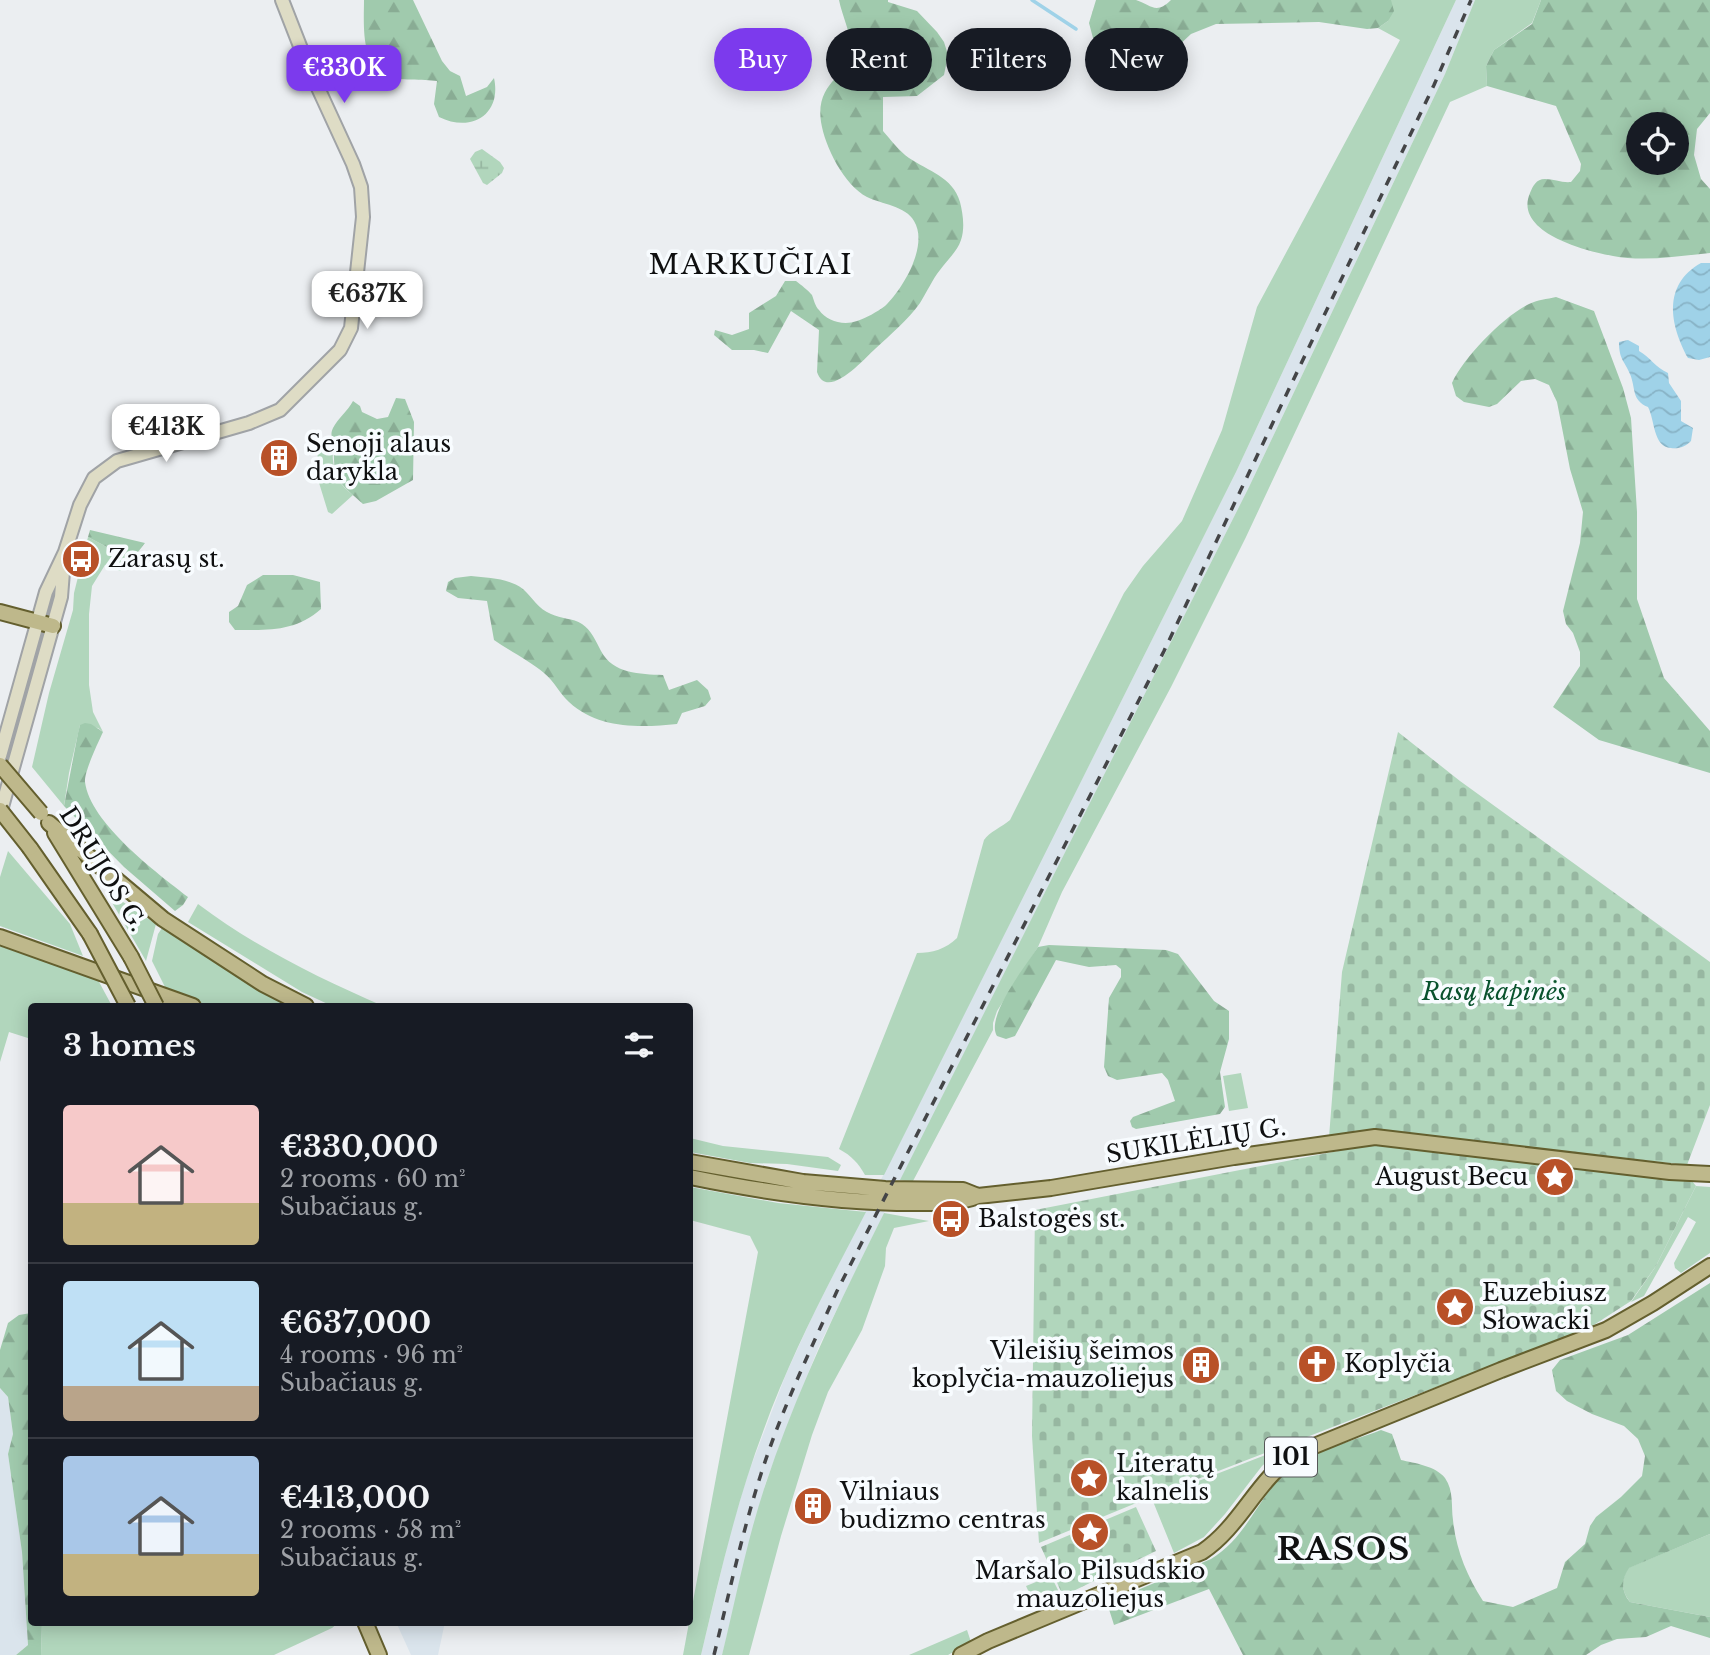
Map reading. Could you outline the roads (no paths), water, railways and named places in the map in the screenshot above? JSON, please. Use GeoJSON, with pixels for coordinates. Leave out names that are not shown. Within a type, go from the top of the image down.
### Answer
{"type":"FeatureCollection","features":[{"type":"Feature","properties":{"kind":"main road"},"geometry":{"type":"LineString","coordinates":[[0,612],[53,626]]}},
{"type":"Feature","properties":{"kind":"main road","name":"DRUJOS G."},"geometry":{"type":"LineString","coordinates":[[0,765],[45,818],[131,957],[154,1003]]}},
{"type":"Feature","properties":{"kind":"main road","name":"DRUJOS G."},"geometry":{"type":"LineString","coordinates":[[0,812],[30,849],[90,934],[126,1003]]}},
{"type":"Feature","properties":{"kind":"main road"},"geometry":{"type":"LineString","coordinates":[[45,818],[163,919],[263,984],[300,1003]]}},
{"type":"Feature","properties":{"kind":"main road"},"geometry":{"type":"LineString","coordinates":[[0,937],[185,1003]]}},
{"type":"Feature","properties":{"kind":"main road","name":"SUKILĖLIŲ G."},"geometry":{"type":"LineString","coordinates":[[693,1163],[803,1182],[885,1189],[963,1190],[978,1196],[1051,1188],[1364,1138],[1670,1172],[1710,1174]]}},
{"type":"Feature","properties":{"kind":"main road"},"geometry":{"type":"LineString","coordinates":[[693,1178],[769,1191],[865,1202],[937,1203],[962,1201],[978,1196]]}},
{"type":"Feature","properties":{"kind":"main road","name":"101"},"geometry":{"type":"LineString","coordinates":[[961,1655],[988,1641],[1202,1552],[1227,1531],[1272,1472],[1297,1453],[1501,1370],[1606,1331],[1710,1266]]}},
{"type":"Feature","properties":{"kind":"main road"},"geometry":{"type":"LineString","coordinates":[[367,1626],[379,1655]]}},
{"type":"Feature","properties":{"kind":"street"},"geometry":{"type":"LineString","coordinates":[[0,756],[46,592],[65,552],[87,489],[94,478],[117,461],[248,423],[280,410],[340,350],[346,339],[354,312],[363,217],[361,187],[282,0]]}},
{"type":"Feature","properties":{"kind":"street"},"geometry":{"type":"LineString","coordinates":[[0,812],[61,597],[65,552]]}},
{"type":"Feature","properties":{"kind":"water"},"geometry":{"type":"Polygon","coordinates":[[[1701,263],[1710,263],[1710,357],[1699,360],[1688,358],[1677,332],[1673,306],[1680,282],[1701,263]]]}},
{"type":"Feature","properties":{"kind":"water"},"geometry":{"type":"Polygon","coordinates":[[[1628,340],[1639,346],[1639,351],[1668,373],[1669,383],[1681,401],[1681,421],[1693,428],[1691,441],[1684,446],[1674,448],[1661,443],[1648,407],[1636,397],[1619,348],[1619,342],[1628,340]]]}},
{"type":"Feature","properties":{"kind":"waterway"},"geometry":{"type":"LineString","coordinates":[[1032,0],[1076,29]]}},
{"type":"Feature","properties":{"kind":"railway"},"geometry":{"type":"LineString","coordinates":[[714,1655],[761,1474],[796,1381],[837,1291],[1164,651],[1434,85],[1471,0]]}},
{"type":"Feature","properties":{"kind":"place","name":"Senoji alaus darykla"},"geometry":{"type":"Point","coordinates":[279,458]}},
{"type":"Feature","properties":{"kind":"place","name":"Zarasų st."},"geometry":{"type":"Point","coordinates":[81,559]}},
{"type":"Feature","properties":{"kind":"place","name":"August Becu"},"geometry":{"type":"Point","coordinates":[1555,1177]}},
{"type":"Feature","properties":{"kind":"place","name":"Balstogės st."},"geometry":{"type":"Point","coordinates":[951,1219]}},
{"type":"Feature","properties":{"kind":"place","name":"Euzebiusz Słowacki"},"geometry":{"type":"Point","coordinates":[1455,1307]}},
{"type":"Feature","properties":{"kind":"place","name":"Koplyčia"},"geometry":{"type":"Point","coordinates":[1317,1364]}},
{"type":"Feature","properties":{"kind":"place","name":"Vileišių šeimos koplyčia-mauzoliejus"},"geometry":{"type":"Point","coordinates":[1201,1365]}},
{"type":"Feature","properties":{"kind":"place","name":"Literatų kalnelis"},"geometry":{"type":"Point","coordinates":[1089,1478]}},
{"type":"Feature","properties":{"kind":"place","name":"Vilniaus budizmo centras"},"geometry":{"type":"Point","coordinates":[813,1506]}},
{"type":"Feature","properties":{"kind":"place","name":"Maršalo Pilsudskio mauzoliejus"},"geometry":{"type":"Point","coordinates":[1090,1532]}},
{"type":"Feature","properties":{"kind":"district","name":"MARKUČIAI"},"geometry":{"type":"Point","coordinates":[751,264]}},
{"type":"Feature","properties":{"kind":"district","name":"RASOS"},"geometry":{"type":"Point","coordinates":[1344,1549]}},
{"type":"Feature","properties":{"kind":"park label","name":"Rasų kapinės"},"geometry":{"type":"Point","coordinates":[1494,992]}}]}
